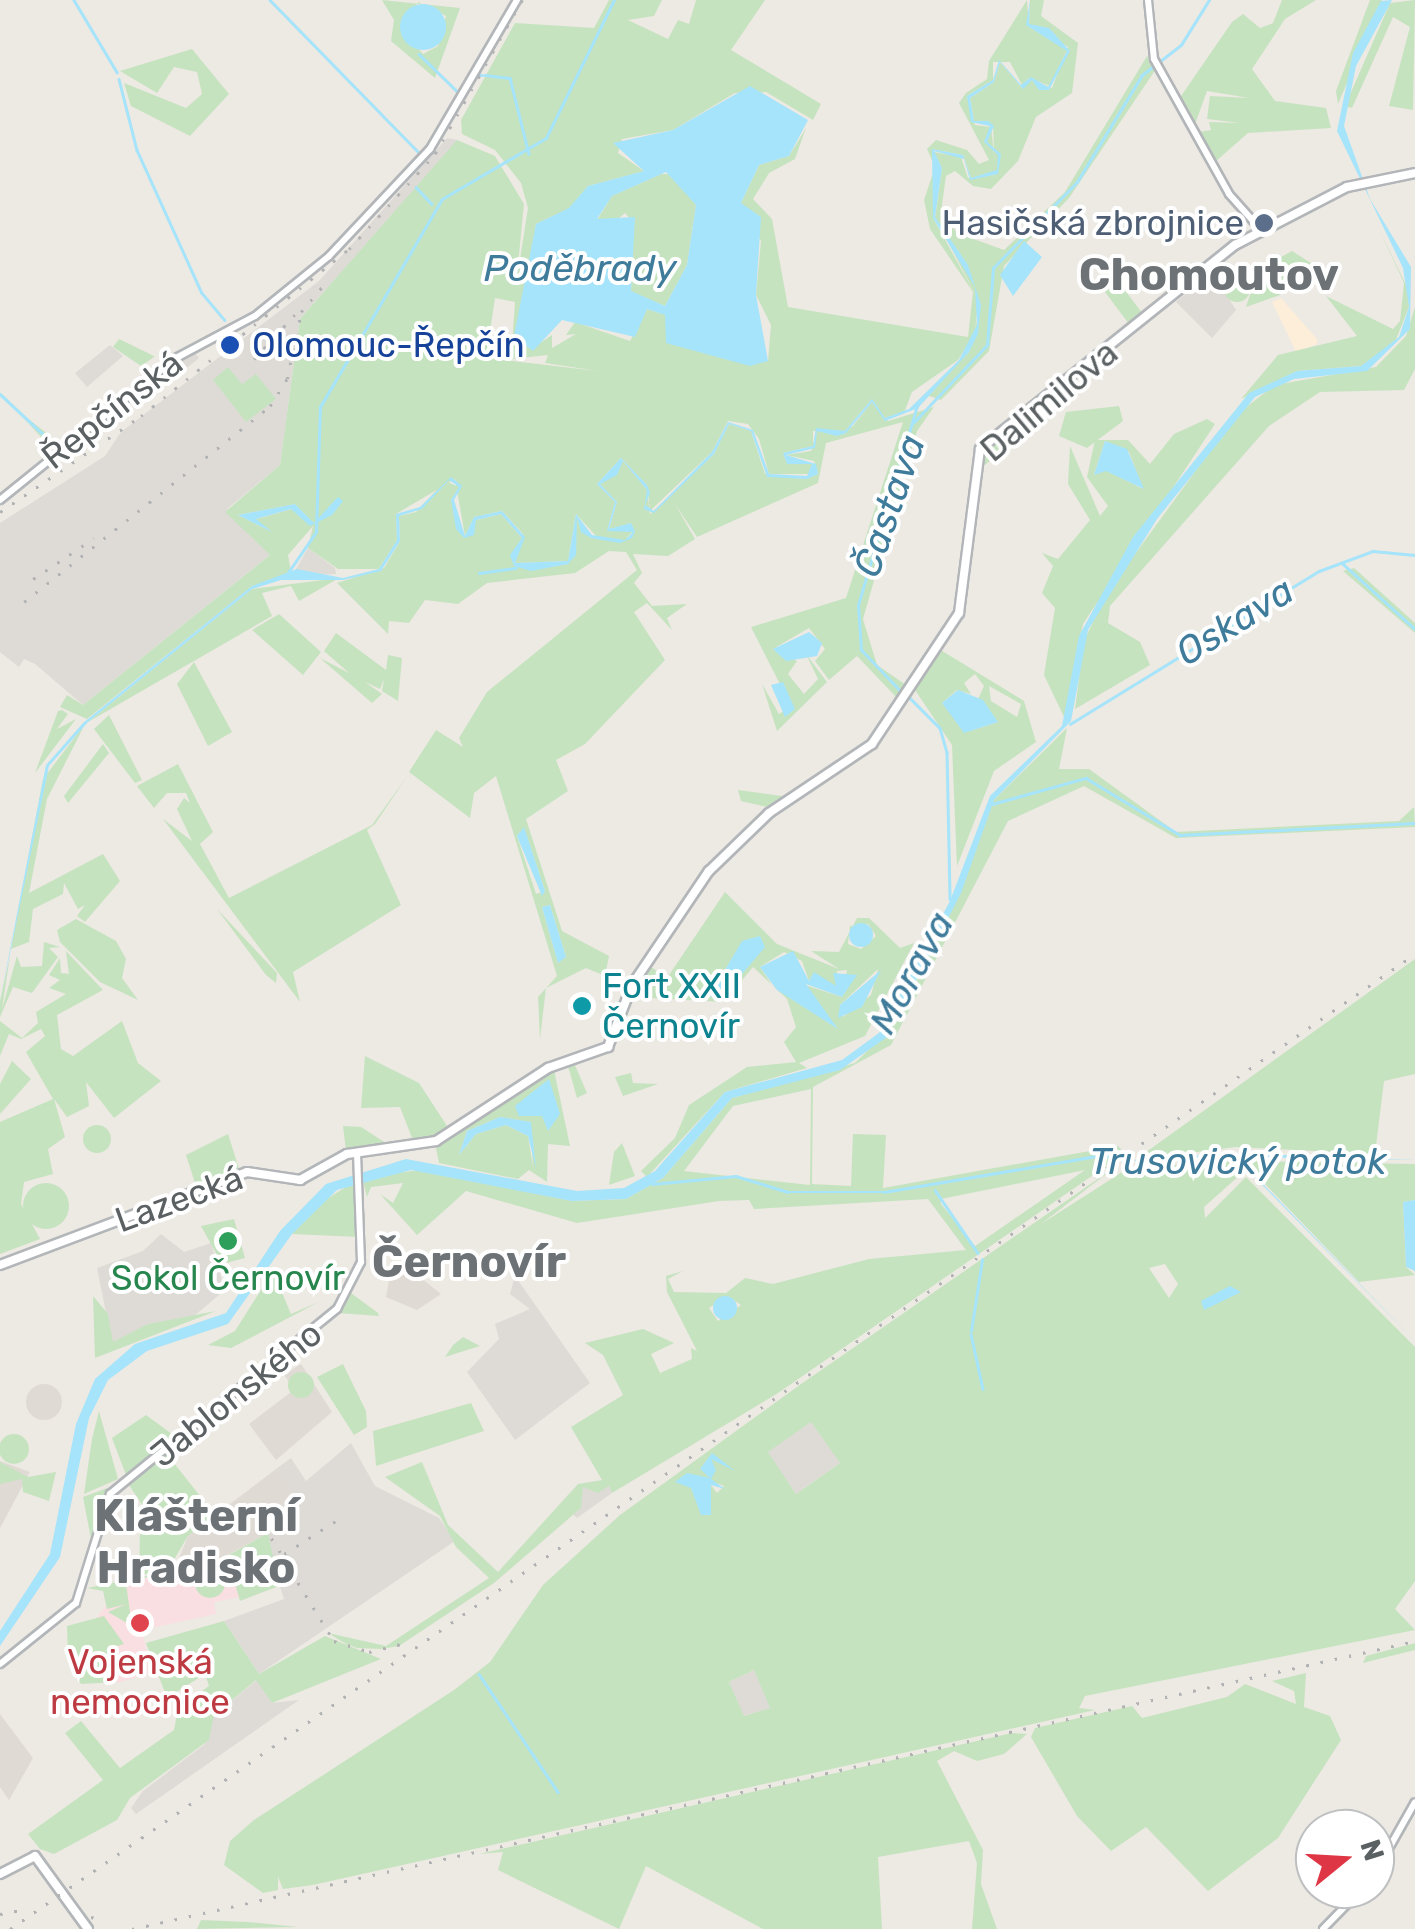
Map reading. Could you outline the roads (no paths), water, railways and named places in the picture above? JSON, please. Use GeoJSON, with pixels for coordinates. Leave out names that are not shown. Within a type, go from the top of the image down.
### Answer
{"type":"FeatureCollection","features":[{"type":"Feature","properties":{"kind":"main road","name":"Dalimilova"},"geometry":{"type":"LineString","coordinates":[[905,694],[964,604],[972,556],[980,449],[1262,232],[1348,186],[1415,174]]}},
{"type":"Feature","properties":{"kind":"main road","name":"Lazecká"},"geometry":{"type":"LineString","coordinates":[[0,1265],[244,1172],[300,1180],[357,1156],[449,1136],[548,1068],[608,1047],[632,985],[709,871],[770,813],[872,744],[905,694]]}},
{"type":"Feature","properties":{"kind":"main road"},"geometry":{"type":"LineString","coordinates":[[0,1874],[30,1855],[52,1878],[88,1929]]}},
{"type":"Feature","properties":{"kind":"street","name":"Řepčínská"},"geometry":{"type":"LineString","coordinates":[[0,500],[167,364],[229,330],[324,260],[425,156],[517,0]]}},
{"type":"Feature","properties":{"kind":"street"},"geometry":{"type":"LineString","coordinates":[[1148,0],[1158,67],[1213,164],[1262,232]]}},
{"type":"Feature","properties":{"kind":"street","name":"Jablonského"},"geometry":{"type":"LineString","coordinates":[[0,1664],[76,1603],[110,1494],[299,1349],[348,1289],[362,1256],[357,1156]]}},
{"type":"Feature","properties":{"kind":"street"},"geometry":{"type":"LineString","coordinates":[[1395,1838],[1415,1802]]}},
{"type":"Feature","properties":{"kind":"street"},"geometry":{"type":"LineString","coordinates":[[1323,1929],[1342,1909]]}},
{"type":"Feature","properties":{"kind":"water"},"geometry":{"type":"Polygon","coordinates":[[[1030,0],[1029,24],[1049,28],[1070,51],[1049,90],[1039,90],[1032,80],[1023,89],[1000,62],[994,82],[970,98],[974,121],[988,121],[994,126],[987,142],[1001,154],[998,174],[970,180],[964,159],[934,151],[942,168],[935,217],[968,265],[981,305],[978,334],[969,352],[918,408],[885,421],[872,402],[846,433],[837,436],[817,431],[815,448],[786,455],[816,464],[818,474],[807,479],[767,477],[751,431],[729,424],[714,454],[654,513],[644,509],[647,490],[623,461],[617,475],[600,484],[617,502],[609,529],[631,523],[635,531],[632,538],[620,543],[591,538],[581,532],[577,517],[576,555],[568,564],[531,571],[514,566],[510,555],[522,538],[501,514],[476,520],[474,535],[464,538],[456,529],[451,500],[459,487],[449,480],[422,509],[399,516],[400,541],[381,571],[343,580],[281,580],[252,589],[88,722],[49,766],[0,1001],[46,765],[83,723],[252,586],[297,569],[343,578],[379,569],[397,540],[396,514],[420,507],[451,477],[462,486],[454,500],[465,536],[474,517],[502,511],[525,537],[515,563],[568,561],[576,514],[592,535],[625,540],[633,532],[607,531],[615,502],[597,484],[621,458],[647,485],[650,493],[645,505],[654,511],[712,452],[728,422],[753,430],[769,474],[807,476],[812,464],[787,464],[783,453],[813,446],[816,428],[845,431],[872,399],[885,418],[909,409],[959,360],[977,325],[975,287],[933,218],[932,149],[963,155],[971,178],[997,170],[998,155],[984,142],[990,126],[971,122],[967,96],[993,80],[999,60],[1021,85],[1031,77],[1048,87],[1067,51],[1026,25],[1030,0]]]}},
{"type":"Feature","properties":{"kind":"water","name":"Morava"},"geometry":{"type":"Polygon","coordinates":[[[1392,0],[1356,66],[1344,126],[1370,199],[1411,267],[1410,329],[1367,371],[1294,379],[1255,397],[1157,519],[1088,630],[1071,721],[994,800],[961,893],[887,1037],[840,1070],[732,1098],[663,1178],[626,1199],[572,1201],[411,1170],[337,1190],[292,1234],[228,1324],[147,1351],[108,1380],[89,1418],[60,1557],[0,1646],[0,1631],[50,1554],[76,1424],[95,1379],[135,1344],[226,1313],[280,1231],[326,1184],[406,1159],[577,1191],[624,1188],[655,1171],[725,1092],[842,1060],[879,1033],[950,901],[990,796],[1062,726],[1079,636],[1133,537],[1249,393],[1297,371],[1361,366],[1399,337],[1409,307],[1403,268],[1337,131],[1353,53],[1381,1],[1392,0]]]}},
{"type":"Feature","properties":{"kind":"water"},"geometry":{"type":"Polygon","coordinates":[[[423,4],[440,10],[446,27],[440,44],[423,50],[406,44],[400,27],[406,10],[423,4]]]}},
{"type":"Feature","properties":{"kind":"water","name":"Poděbrady"},"geometry":{"type":"Polygon","coordinates":[[[750,86],[808,120],[789,156],[759,165],[741,203],[761,217],[756,295],[768,361],[750,366],[666,343],[665,315],[647,309],[635,337],[562,320],[533,351],[514,336],[536,224],[569,208],[588,186],[644,171],[613,143],[673,130],[750,86]],[[666,172],[612,196],[597,219],[635,217],[631,291],[665,306],[687,265],[696,205],[666,172]]]}},
{"type":"Feature","properties":{"kind":"water"},"geometry":{"type":"Polygon","coordinates":[[[1024,241],[1042,257],[1013,296],[1000,275],[1024,241]]]}},
{"type":"Feature","properties":{"kind":"water"},"geometry":{"type":"Polygon","coordinates":[[[1105,441],[1127,449],[1144,489],[1106,471],[1094,475],[1105,441]]]}},
{"type":"Feature","properties":{"kind":"water"},"geometry":{"type":"Polygon","coordinates":[[[338,497],[343,501],[332,515],[310,526],[291,509],[256,519],[272,532],[238,515],[295,504],[314,523],[338,497]]]}},
{"type":"Feature","properties":{"kind":"water"},"geometry":{"type":"Polygon","coordinates":[[[809,632],[822,643],[817,656],[786,661],[773,649],[809,632]]]}},
{"type":"Feature","properties":{"kind":"water"},"geometry":{"type":"Polygon","coordinates":[[[783,682],[795,709],[785,717],[771,685],[783,682]]]}},
{"type":"Feature","properties":{"kind":"water"},"geometry":{"type":"Polygon","coordinates":[[[958,690],[983,700],[998,722],[964,733],[942,703],[958,690]]]}},
{"type":"Feature","properties":{"kind":"water"},"geometry":{"type":"Polygon","coordinates":[[[524,827],[545,891],[542,896],[517,836],[524,827]]]}},
{"type":"Feature","properties":{"kind":"water"},"geometry":{"type":"Polygon","coordinates":[[[550,905],[566,957],[558,963],[542,907],[550,905]]]}},
{"type":"Feature","properties":{"kind":"water"},"geometry":{"type":"Polygon","coordinates":[[[861,923],[873,935],[861,947],[849,935],[861,923]]]}},
{"type":"Feature","properties":{"kind":"water"},"geometry":{"type":"Polygon","coordinates":[[[760,936],[765,947],[725,994],[709,997],[742,941],[760,936]]]}},
{"type":"Feature","properties":{"kind":"water"},"geometry":{"type":"Polygon","coordinates":[[[793,951],[809,981],[814,972],[836,986],[833,973],[857,975],[842,997],[806,984],[838,1029],[777,990],[760,967],[793,951]]]}},
{"type":"Feature","properties":{"kind":"water"},"geometry":{"type":"Polygon","coordinates":[[[881,970],[862,1007],[838,1018],[840,1005],[881,970]]]}},
{"type":"Feature","properties":{"kind":"water"},"geometry":{"type":"Polygon","coordinates":[[[549,1079],[560,1114],[548,1131],[542,1116],[519,1116],[515,1106],[549,1079]]]}},
{"type":"Feature","properties":{"kind":"water"},"geometry":{"type":"Polygon","coordinates":[[[500,1117],[531,1122],[536,1169],[528,1136],[506,1125],[476,1134],[459,1155],[467,1131],[500,1117]]]}},
{"type":"Feature","properties":{"kind":"water"},"geometry":{"type":"Polygon","coordinates":[[[1234,1153],[1415,1160],[1237,1157],[1415,1341],[1235,1157],[1125,1161],[1234,1153]]]}},
{"type":"Feature","properties":{"kind":"water"},"geometry":{"type":"Polygon","coordinates":[[[1415,1200],[1415,1271],[1406,1267],[1403,1202],[1415,1200]]]}},
{"type":"Feature","properties":{"kind":"water"},"geometry":{"type":"Polygon","coordinates":[[[1230,1286],[1241,1292],[1204,1310],[1201,1301],[1230,1286]]]}},
{"type":"Feature","properties":{"kind":"water"},"geometry":{"type":"Polygon","coordinates":[[[725,1296],[737,1308],[725,1320],[713,1308],[725,1296]]]}},
{"type":"Feature","properties":{"kind":"water"},"geometry":{"type":"Polygon","coordinates":[[[712,1453],[735,1471],[711,1459],[716,1470],[711,1479],[725,1489],[711,1485],[711,1515],[701,1515],[691,1488],[675,1482],[687,1473],[710,1478],[700,1469],[712,1453]]]}},
{"type":"Feature","properties":{"kind":"waterway"},"geometry":{"type":"LineString","coordinates":[[74,0],[117,72]]}},
{"type":"Feature","properties":{"kind":"waterway"},"geometry":{"type":"LineString","coordinates":[[270,0],[422,156]]}},
{"type":"Feature","properties":{"kind":"waterway"},"geometry":{"type":"LineString","coordinates":[[285,577],[316,532],[320,407],[442,199],[546,138],[614,0]]}},
{"type":"Feature","properties":{"kind":"waterway","name":"Častava"},"geometry":{"type":"LineString","coordinates":[[913,423],[987,345],[993,268],[1077,182],[1142,75],[1181,45],[1209,0]]}},
{"type":"Feature","properties":{"kind":"waterway"},"geometry":{"type":"LineString","coordinates":[[419,54],[460,94]]}},
{"type":"Feature","properties":{"kind":"waterway"},"geometry":{"type":"LineString","coordinates":[[478,74],[482,75]]}},
{"type":"Feature","properties":{"kind":"waterway"},"geometry":{"type":"LineString","coordinates":[[485,75],[510,78],[529,154]]}},
{"type":"Feature","properties":{"kind":"waterway"},"geometry":{"type":"LineString","coordinates":[[119,79],[137,150],[202,293],[225,320]]}},
{"type":"Feature","properties":{"kind":"waterway"},"geometry":{"type":"LineString","coordinates":[[416,187],[432,204]]}},
{"type":"Feature","properties":{"kind":"waterway"},"geometry":{"type":"LineString","coordinates":[[0,394],[58,448]]}},
{"type":"Feature","properties":{"kind":"waterway","name":"Častava"},"geometry":{"type":"LineString","coordinates":[[901,692],[861,650],[858,605],[917,406]]}},
{"type":"Feature","properties":{"kind":"waterway","name":"Oskava"},"geometry":{"type":"LineString","coordinates":[[1070,724],[1319,571],[1373,551],[1415,555]]}},
{"type":"Feature","properties":{"kind":"waterway"},"geometry":{"type":"LineString","coordinates":[[1342,563],[1415,629]]}},
{"type":"Feature","properties":{"kind":"waterway"},"geometry":{"type":"LineString","coordinates":[[479,573],[516,568]]}},
{"type":"Feature","properties":{"kind":"waterway","name":"Častava"},"geometry":{"type":"LineString","coordinates":[[908,696],[940,728],[947,752],[950,899]]}},
{"type":"Feature","properties":{"kind":"waterway"},"geometry":{"type":"LineString","coordinates":[[992,804],[1086,778],[1180,835],[1415,823]]}},
{"type":"Feature","properties":{"kind":"waterway","name":"Trusovický potok"},"geometry":{"type":"LineString","coordinates":[[652,1184],[736,1176],[788,1192],[884,1192],[1102,1155],[1129,1161]]}},
{"type":"Feature","properties":{"kind":"waterway"},"geometry":{"type":"LineString","coordinates":[[935,1190],[978,1253]]}},
{"type":"Feature","properties":{"kind":"waterway"},"geometry":{"type":"LineString","coordinates":[[971,1331],[982,1260]]}},
{"type":"Feature","properties":{"kind":"waterway"},"geometry":{"type":"LineString","coordinates":[[971,1334],[983,1389]]}},
{"type":"Feature","properties":{"kind":"waterway"},"geometry":{"type":"LineString","coordinates":[[479,1674],[558,1792]]}},
{"type":"Feature","properties":{"kind":"railway"},"geometry":{"type":"LineString","coordinates":[[0,512],[141,416],[349,249],[435,154],[522,0]]}},
{"type":"Feature","properties":{"kind":"railway"},"geometry":{"type":"LineString","coordinates":[[24,602],[270,406],[287,379],[301,312],[326,282]]}},
{"type":"Feature","properties":{"kind":"railway"},"geometry":{"type":"LineString","coordinates":[[254,359],[298,311]]}},
{"type":"Feature","properties":{"kind":"railway"},"geometry":{"type":"LineString","coordinates":[[33,579],[94,538]]}},
{"type":"Feature","properties":{"kind":"railway"},"geometry":{"type":"LineString","coordinates":[[10,1929],[1415,954]]}},
{"type":"Feature","properties":{"kind":"railway"},"geometry":{"type":"LineString","coordinates":[[284,1554],[345,1515]]}},
{"type":"Feature","properties":{"kind":"railway"},"geometry":{"type":"LineString","coordinates":[[264,1526],[280,1552]]}},
{"type":"Feature","properties":{"kind":"railway"},"geometry":{"type":"LineString","coordinates":[[283,1558],[334,1641],[369,1652],[405,1643]]}},
{"type":"Feature","properties":{"kind":"railway"},"geometry":{"type":"LineString","coordinates":[[132,1929],[1415,1641]]}},
{"type":"Feature","properties":{"kind":"railway"},"geometry":{"type":"LineString","coordinates":[[0,1914],[25,1909]]}},
{"type":"Feature","properties":{"kind":"railway"},"geometry":{"type":"LineString","coordinates":[[91,1917],[95,1918]]}},
{"type":"Feature","properties":{"kind":"place","name":"Hasičská zbrojnice"},"geometry":{"type":"Point","coordinates":[1264,223]}},
{"type":"Feature","properties":{"kind":"place","name":"Olomouc-Řepčín"},"geometry":{"type":"Point","coordinates":[230,345]}},
{"type":"Feature","properties":{"kind":"place","name":"Fort XXII Černovír"},"geometry":{"type":"Point","coordinates":[582,1006]}},
{"type":"Feature","properties":{"kind":"place","name":"Sokol Černovír"},"geometry":{"type":"Point","coordinates":[228,1241]}},
{"type":"Feature","properties":{"kind":"place","name":"Vojenská nemocnice"},"geometry":{"type":"Point","coordinates":[140,1623]}},
{"type":"Feature","properties":{"kind":"district","name":"Chomoutov"},"geometry":{"type":"Point","coordinates":[1209,275]}},
{"type":"Feature","properties":{"kind":"district","name":"Černovír"},"geometry":{"type":"Point","coordinates":[469,1262]}},
{"type":"Feature","properties":{"kind":"district","name":"Klášterní Hradisko"},"geometry":{"type":"Point","coordinates":[196,1542]}}]}
